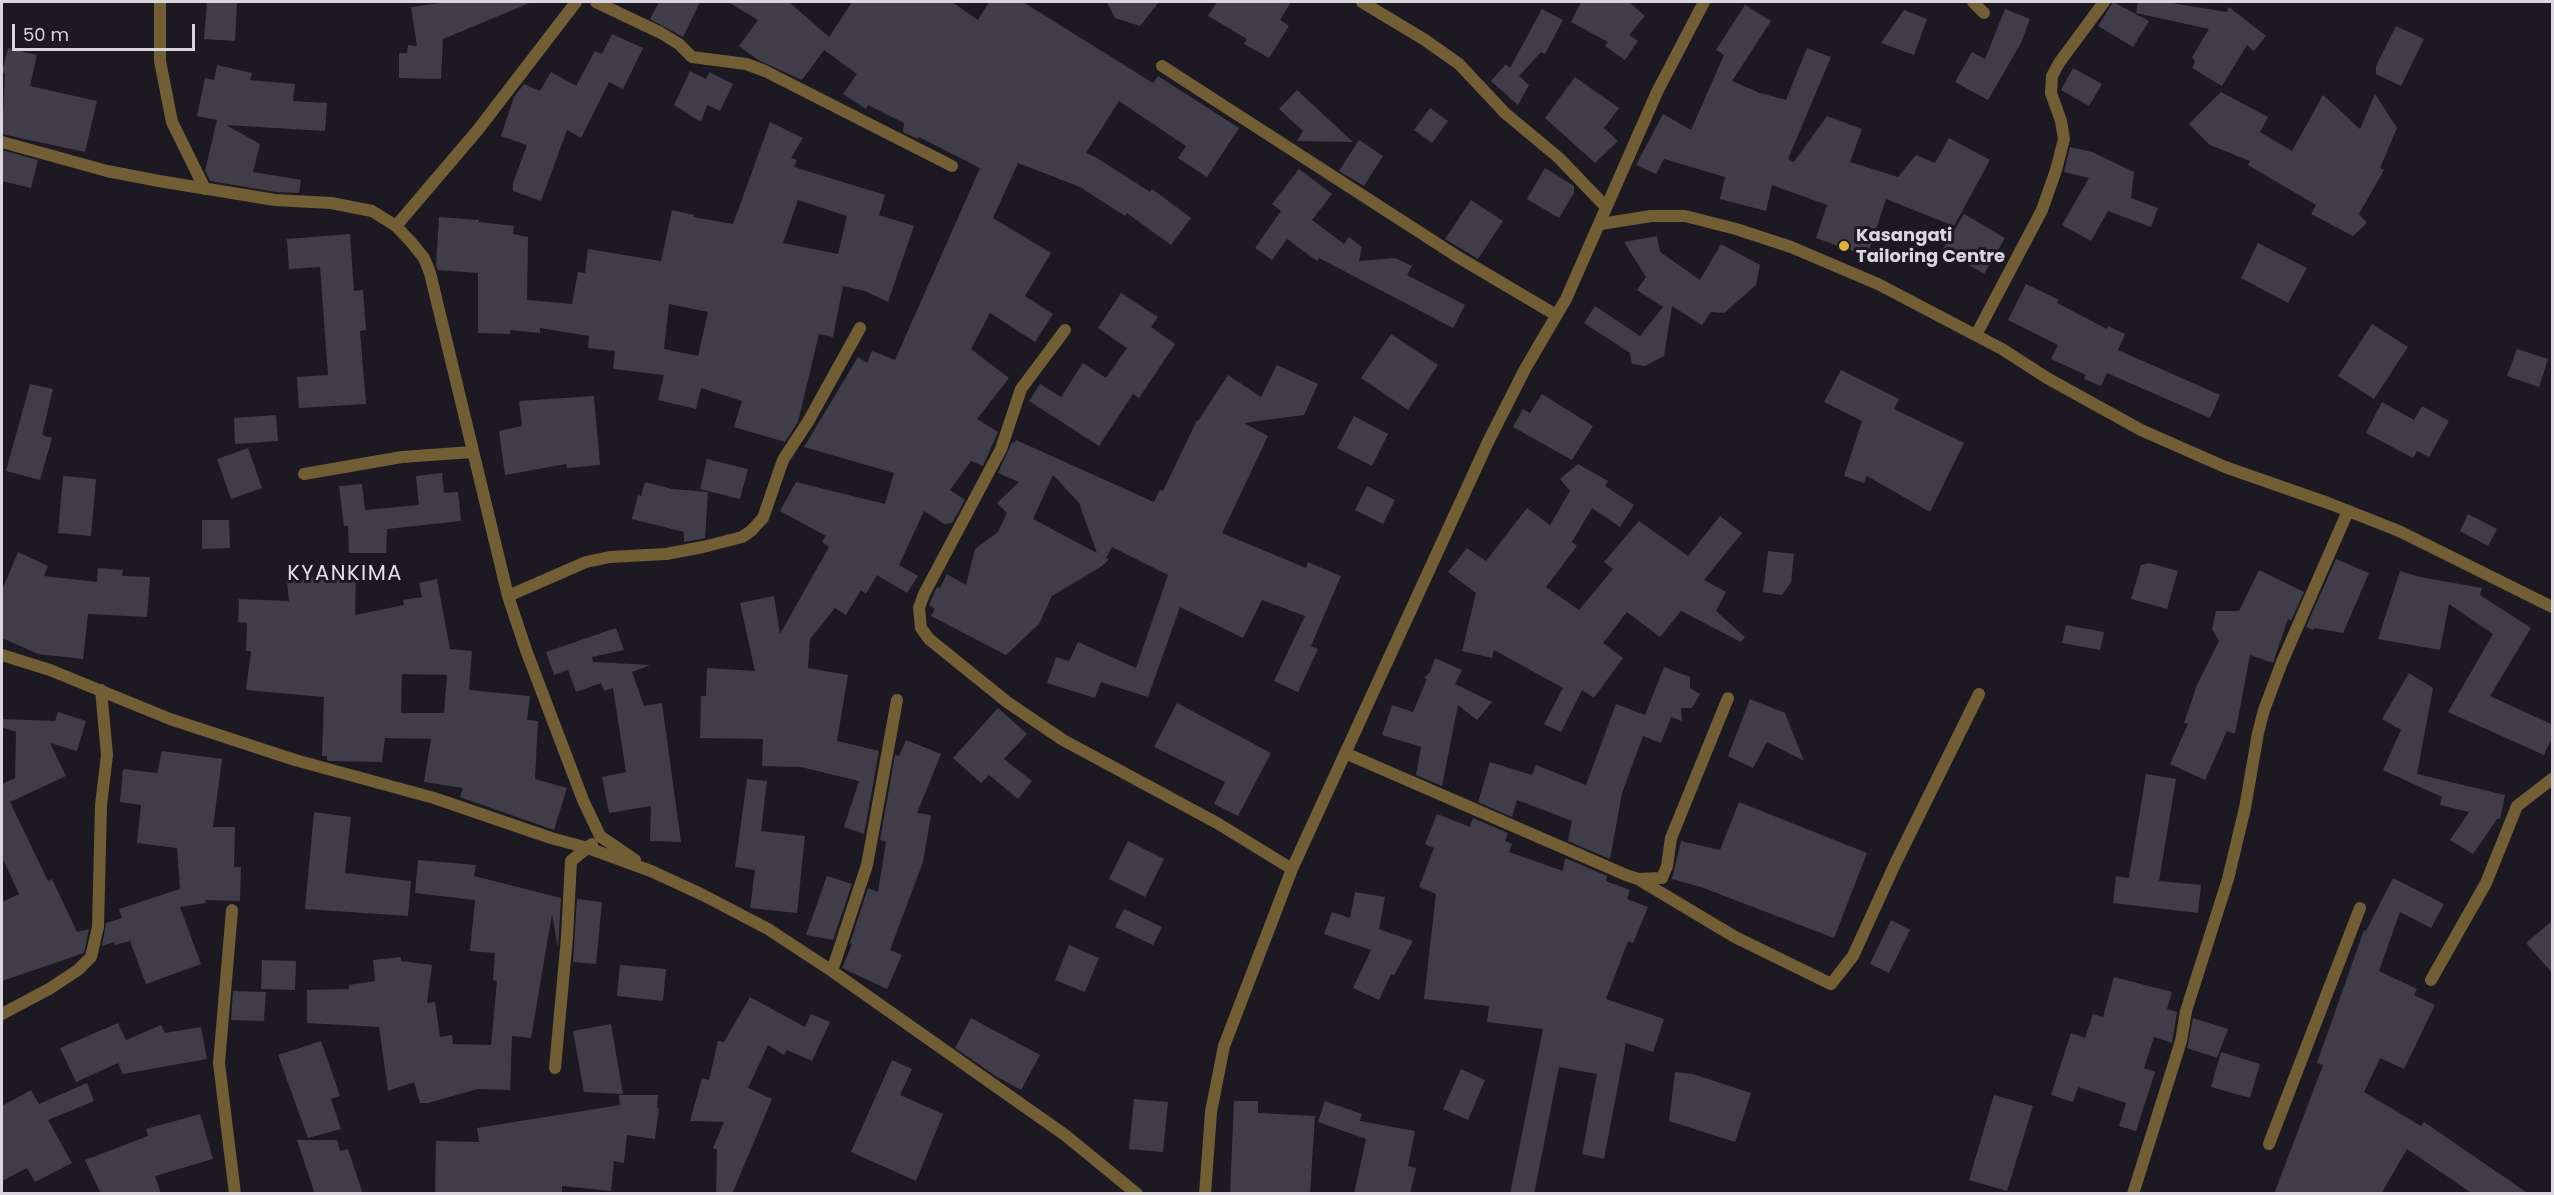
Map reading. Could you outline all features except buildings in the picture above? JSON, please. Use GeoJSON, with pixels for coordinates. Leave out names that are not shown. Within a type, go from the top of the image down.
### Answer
{"type":"FeatureCollection","features":[{"type":"Feature","properties":{"kind":"street"},"geometry":{"type":"LineString","coordinates":[[160,2],[160,61],[172,122],[205,189]]}},
{"type":"Feature","properties":{"kind":"street"},"geometry":{"type":"LineString","coordinates":[[396,226],[477,131],[576,2]]}},
{"type":"Feature","properties":{"kind":"street"},"geometry":{"type":"LineString","coordinates":[[596,2],[670,38],[692,57],[746,63],[765,70],[952,166]]}},
{"type":"Feature","properties":{"kind":"street"},"geometry":{"type":"LineString","coordinates":[[1362,2],[1425,40],[1459,64],[1505,113],[1559,158],[1606,207]]}},
{"type":"Feature","properties":{"kind":"street"},"geometry":{"type":"LineString","coordinates":[[1205,1194],[1211,1112],[1224,1046],[1292,869],[1488,442],[1556,315],[1601,224],[1606,207],[1657,92],[1704,2]]}},
{"type":"Feature","properties":{"kind":"street"},"geometry":{"type":"LineString","coordinates":[[1973,2],[1984,13]]}},
{"type":"Feature","properties":{"kind":"street"},"geometry":{"type":"LineString","coordinates":[[1976,335],[2042,210],[2056,170],[2064,139],[2063,129],[2050,93],[2052,76],[2104,2]]}},
{"type":"Feature","properties":{"kind":"street"},"geometry":{"type":"LineString","coordinates":[[1162,66],[1458,257],[1556,315]]}},
{"type":"Feature","properties":{"kind":"street"},"geometry":{"type":"LineString","coordinates":[[2,142],[107,171],[275,200],[331,203],[372,211],[396,226],[424,258],[430,273],[508,596],[584,800],[600,836],[651,871]]}},
{"type":"Feature","properties":{"kind":"street"},"geometry":{"type":"LineString","coordinates":[[1601,224],[1685,216],[1736,229],[1791,247],[1869,280],[1976,335],[2141,430],[2225,467],[2398,531],[2553,607]]}},
{"type":"Feature","properties":{"kind":"street"},"geometry":{"type":"LineString","coordinates":[[508,596],[586,562],[610,557],[666,554],[742,537],[751,531],[763,518],[783,460],[809,420],[860,328]]}},
{"type":"Feature","properties":{"kind":"street"},"geometry":{"type":"LineString","coordinates":[[1065,330],[1021,390],[1000,449],[924,594],[920,608],[921,628],[929,639],[1007,702],[1063,740],[1217,823],[1292,869]]}},
{"type":"Feature","properties":{"kind":"street"},"geometry":{"type":"LineString","coordinates":[[304,474],[402,457],[472,452]]}},
{"type":"Feature","properties":{"kind":"street"},"geometry":{"type":"LineString","coordinates":[[2133,1194],[2181,1041],[2186,1011],[2228,879],[2245,808],[2264,710],[2282,662],[2348,511]]}},
{"type":"Feature","properties":{"kind":"street"},"geometry":{"type":"LineString","coordinates":[[2,655],[50,670],[170,720],[295,760],[434,798],[651,871],[768,929],[832,971],[1065,1135],[1137,1194]]}},
{"type":"Feature","properties":{"kind":"street"},"geometry":{"type":"LineString","coordinates":[[2,1014],[49,989],[78,970],[91,957],[98,927],[101,805],[107,755],[101,690]]}},
{"type":"Feature","properties":{"kind":"street"},"geometry":{"type":"LineString","coordinates":[[1345,753],[1638,879],[1735,937],[1831,984],[1853,956],[1895,864],[1979,694]]}},
{"type":"Feature","properties":{"kind":"street"},"geometry":{"type":"LineString","coordinates":[[1638,879],[1662,878],[1667,866],[1671,838],[1728,698]]}},
{"type":"Feature","properties":{"kind":"street"},"geometry":{"type":"LineString","coordinates":[[832,971],[867,865],[897,700]]}},
{"type":"Feature","properties":{"kind":"street"},"geometry":{"type":"LineString","coordinates":[[2432,980],[2486,883],[2517,806],[2553,779]]}},
{"type":"Feature","properties":{"kind":"street"},"geometry":{"type":"LineString","coordinates":[[555,1068],[567,937],[571,861],[600,836]]}},
{"type":"Feature","properties":{"kind":"street"},"geometry":{"type":"LineString","coordinates":[[2269,1144],[2360,908]]}},
{"type":"Feature","properties":{"kind":"street"},"geometry":{"type":"LineString","coordinates":[[232,910],[219,1063],[236,1194]]}},
{"type":"Feature","properties":{"kind":"place","name":"Kasangati Tailoring Centre"},"geometry":{"type":"Point","coordinates":[1844,246]}},
{"type":"Feature","properties":{"kind":"district","name":"KYANKIMA"},"geometry":{"type":"Point","coordinates":[345,575]}}]}
